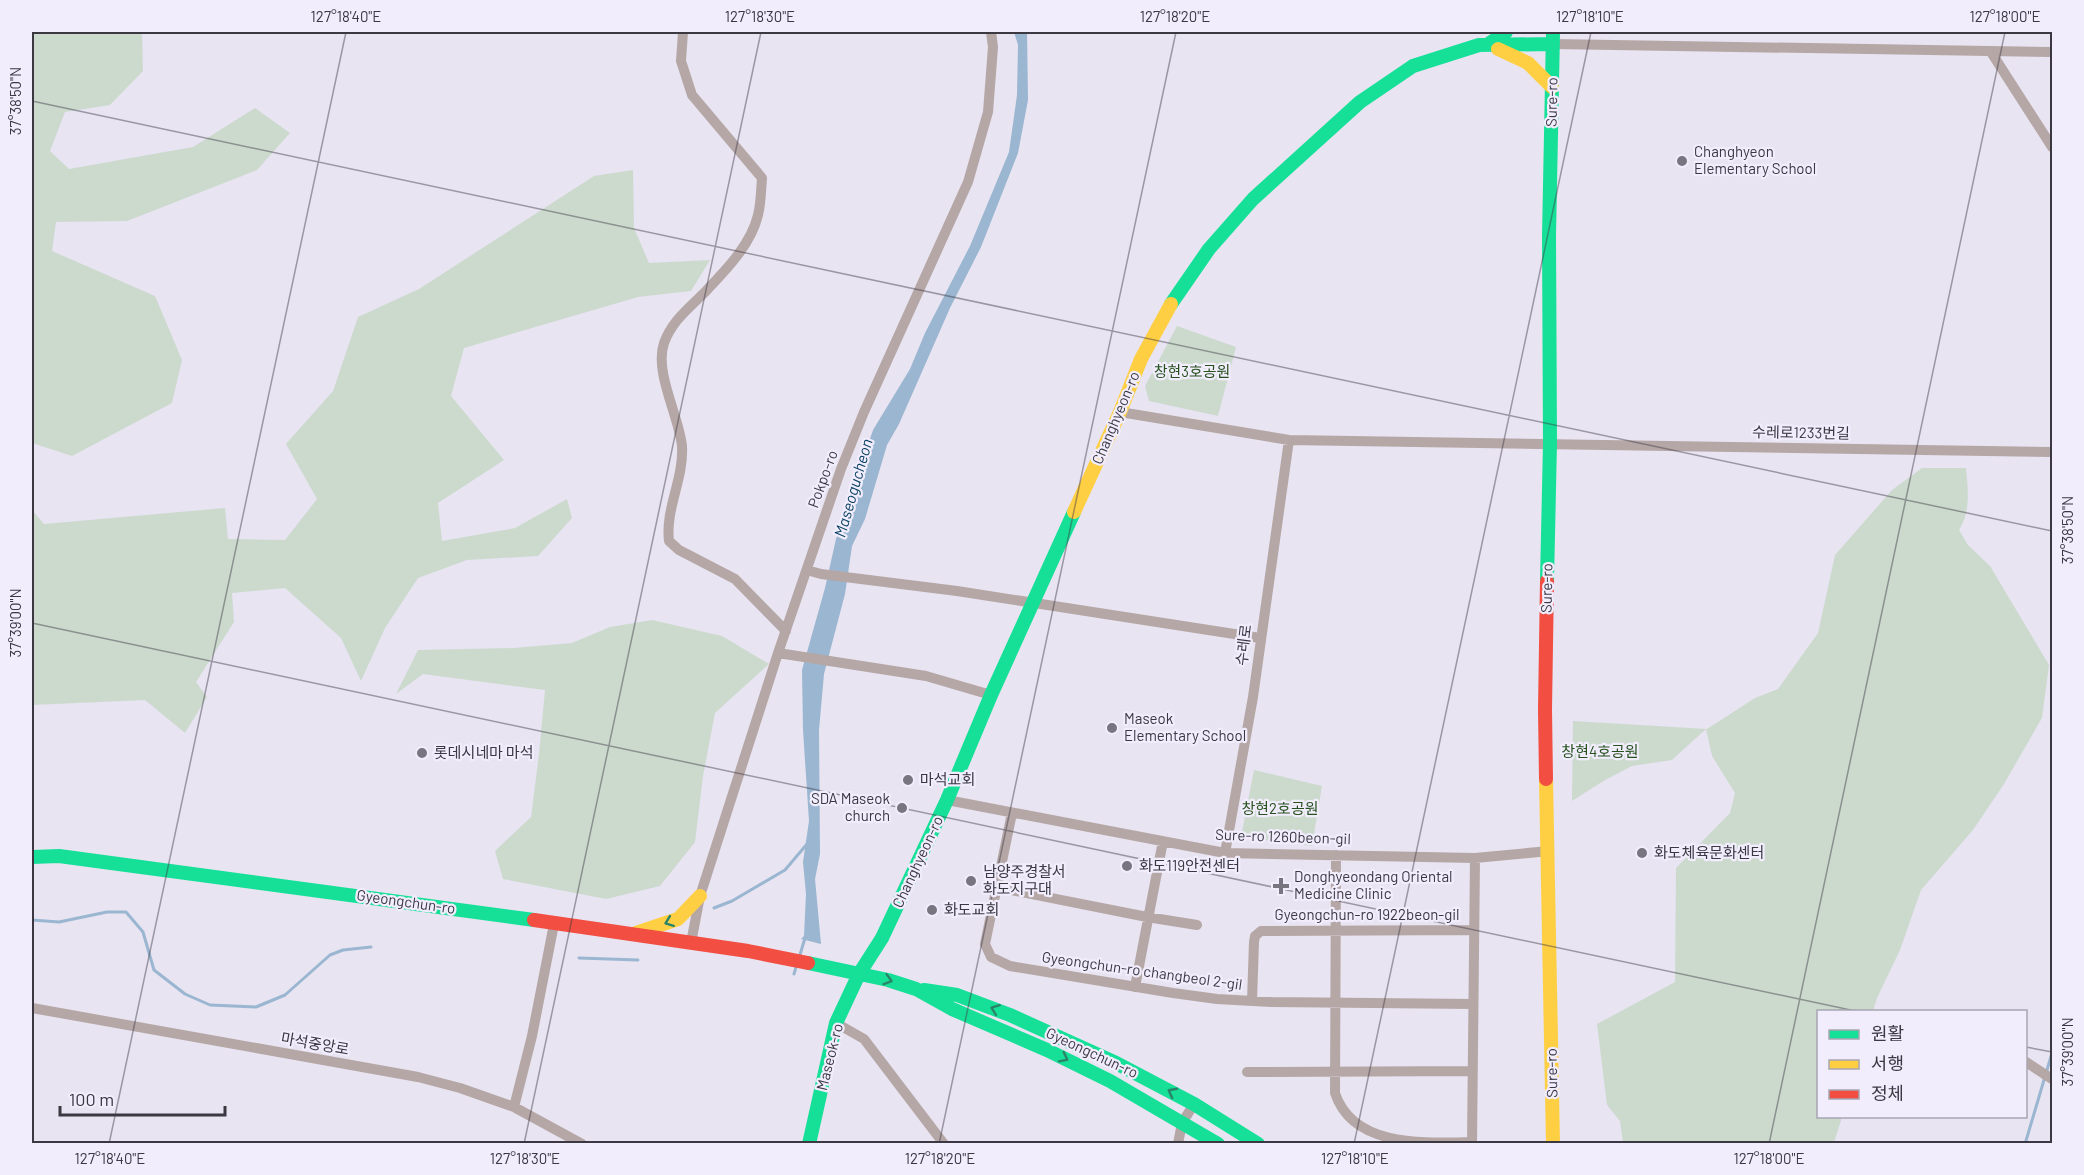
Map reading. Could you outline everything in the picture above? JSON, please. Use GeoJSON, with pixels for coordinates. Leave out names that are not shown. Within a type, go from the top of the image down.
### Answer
{"type":"FeatureCollection","features":[{"type":"Feature","properties":{"kind":"street"},"geometry":{"type":"LineString","coordinates":[[683,32],[681,61],[692,95],[762,178],[758,216],[745,245],[704,293],[675,320],[663,345],[663,374],[682,445],[680,477],[667,527],[669,541],[679,550],[735,579],[786,631]]}},
{"type":"Feature","properties":{"kind":"street","name":"Pokpo-ro"},"geometry":{"type":"LineString","coordinates":[[692,943],[700,896],[778,653],[841,469],[864,412],[968,183],[988,112],[993,47],[991,32]]}},
{"type":"Feature","properties":{"kind":"street"},"geometry":{"type":"LineString","coordinates":[[1487,45],[1506,32]]}},
{"type":"Feature","properties":{"kind":"street"},"geometry":{"type":"LineString","coordinates":[[1553,38],[2052,52]]}},
{"type":"Feature","properties":{"kind":"street","name":"Changhyeon-ro"},"geometry":{"type":"LineString","coordinates":[[860,974],[882,938],[947,800],[991,695],[1035,603],[1120,412],[1141,359],[1176,296],[1209,249],[1253,199],[1360,102],[1413,66],[1479,45],[1553,38]]}},
{"type":"Feature","properties":{"kind":"street","name":"Sure-ro"},"geometry":{"type":"LineString","coordinates":[[1553,38],[1549,236],[1550,443],[1545,709],[1553,1143]]}},
{"type":"Feature","properties":{"kind":"street"},"geometry":{"type":"LineString","coordinates":[[1487,45],[1508,52],[1530,64],[1552,87]]}},
{"type":"Feature","properties":{"kind":"street"},"geometry":{"type":"LineString","coordinates":[[1991,52],[2052,147]]}},
{"type":"Feature","properties":{"kind":"street"},"geometry":{"type":"LineString","coordinates":[[1120,412],[1289,440],[1550,443]]}},
{"type":"Feature","properties":{"kind":"street","name":"수레로"},"geometry":{"type":"LineString","coordinates":[[1225,853],[1252,697],[1289,440]]}},
{"type":"Feature","properties":{"kind":"street","name":"수레로1233번길"},"geometry":{"type":"LineString","coordinates":[[1550,443],[2052,452]]}},
{"type":"Feature","properties":{"kind":"street"},"geometry":{"type":"LineString","coordinates":[[807,570],[821,574],[966,592],[1260,638]]}},
{"type":"Feature","properties":{"kind":"street"},"geometry":{"type":"LineString","coordinates":[[778,653],[926,676],[991,695]]}},
{"type":"Feature","properties":{"kind":"street","name":"Sure-ro 1260beon-gil"},"geometry":{"type":"LineString","coordinates":[[947,800],[1225,853],[1475,858],[1549,851]]}},
{"type":"Feature","properties":{"kind":"street","name":"Gyeongchun-ro changbeol 2-gil"},"geometry":{"type":"LineString","coordinates":[[1012,813],[985,944],[991,957],[1000,962],[1021,969],[1217,999],[1473,1004]]}},
{"type":"Feature","properties":{"kind":"street"},"geometry":{"type":"LineString","coordinates":[[1135,987],[1163,841]]}},
{"type":"Feature","properties":{"kind":"street"},"geometry":{"type":"LineString","coordinates":[[1336,855],[1335,1093],[1339,1104],[1348,1117],[1361,1127],[1385,1136],[1436,1143],[1472,1143]]}},
{"type":"Feature","properties":{"kind":"street","name":"Gyeongchun-ro"},"geometry":{"type":"LineString","coordinates":[[32,857],[59,856],[692,943],[779,957],[888,980],[916,989],[957,994],[1010,1015],[1116,1063],[1194,1104],[1258,1143]]}},
{"type":"Feature","properties":{"kind":"street","name":"Gyeongchun-ro 1922beon-gil"},"geometry":{"type":"LineString","coordinates":[[1472,1143],[1475,858]]}},
{"type":"Feature","properties":{"kind":"street"},"geometry":{"type":"LineString","coordinates":[[996,887],[1147,918],[1197,925]]}},
{"type":"Feature","properties":{"kind":"street"},"geometry":{"type":"LineString","coordinates":[[630,934],[678,919],[700,896]]}},
{"type":"Feature","properties":{"kind":"street"},"geometry":{"type":"LineString","coordinates":[[514,1107],[532,1036],[554,924]]}},
{"type":"Feature","properties":{"kind":"street","name":"Gyeongchun-ro 1922beon-gil"},"geometry":{"type":"LineString","coordinates":[[1252,1000],[1254,942],[1255,936],[1261,931],[1474,930]]}},
{"type":"Feature","properties":{"kind":"street","name":"Maseok-ro"},"geometry":{"type":"LineString","coordinates":[[809,1143],[836,1023],[860,974]]}},
{"type":"Feature","properties":{"kind":"street","name":"Gyeongchun-ro"},"geometry":{"type":"LineString","coordinates":[[916,989],[952,1009],[1047,1050],[1110,1081],[1218,1143]]}},
{"type":"Feature","properties":{"kind":"street","name":"마석중앙로"},"geometry":{"type":"LineString","coordinates":[[32,1008],[418,1077],[460,1088],[514,1107],[582,1143]]}},
{"type":"Feature","properties":{"kind":"street"},"geometry":{"type":"LineString","coordinates":[[836,1023],[864,1039],[944,1143]]}},
{"type":"Feature","properties":{"kind":"street"},"geometry":{"type":"LineString","coordinates":[[2027,1063],[2052,1079]]}},
{"type":"Feature","properties":{"kind":"street"},"geometry":{"type":"LineString","coordinates":[[1247,1072],[1472,1071]]}},
{"type":"Feature","properties":{"kind":"street"},"geometry":{"type":"LineString","coordinates":[[1178,1143],[1182,1123],[1194,1104]]}},
{"type":"Feature","properties":{"kind":"green space"},"geometry":{"type":"Polygon","coordinates":[[[32,32],[142,32],[143,71],[110,105],[65,112],[50,151],[69,169],[193,147],[255,108],[290,133],[257,170],[127,221],[56,222],[52,251],[155,296],[182,360],[172,403],[72,456],[32,443],[32,32]]]}},
{"type":"Feature","properties":{"kind":"green space"},"geometry":{"type":"Polygon","coordinates":[[[633,170],[634,228],[649,263],[710,260],[691,291],[638,297],[464,348],[451,396],[504,460],[438,503],[442,541],[515,528],[567,499],[572,518],[538,556],[467,560],[418,578],[385,628],[361,681],[341,638],[285,588],[232,593],[234,622],[196,682],[207,697],[185,733],[145,700],[32,705],[32,510],[44,524],[225,508],[228,539],[285,540],[317,499],[286,444],[333,391],[358,317],[419,289],[594,176],[633,170]]]}},
{"type":"Feature","properties":{"kind":"green space","name":"창현3호공원"},"geometry":{"type":"Polygon","coordinates":[[[1177,326],[1236,347],[1218,416],[1149,401],[1145,386],[1177,326]]]}},
{"type":"Feature","properties":{"kind":"green space","name":"창현4호공원"},"geometry":{"type":"Polygon","coordinates":[[[1922,468],[1966,468],[1967,508],[1959,530],[1968,545],[1990,566],[2049,665],[2042,718],[2004,784],[1973,830],[1921,890],[1900,950],[1873,1010],[1817,1010],[1817,1118],[1842,1118],[1834,1143],[1623,1143],[1620,1121],[1607,1105],[1597,1024],[1675,982],[1676,868],[1730,813],[1735,793],[1712,756],[1706,729],[1672,760],[1632,766],[1572,801],[1573,721],[1707,729],[1755,698],[1778,689],[1818,633],[1835,555],[1892,490],[1922,468]]]}},
{"type":"Feature","properties":{"kind":"green space"},"geometry":{"type":"Polygon","coordinates":[[[652,620],[722,636],[769,664],[715,713],[703,776],[695,842],[660,886],[606,899],[503,879],[495,851],[531,817],[545,690],[423,674],[396,694],[418,650],[514,648],[572,643],[610,627],[652,620]]]}},
{"type":"Feature","properties":{"kind":"green space","name":"창현2호공원"},"geometry":{"type":"Polygon","coordinates":[[[1254,770],[1322,786],[1312,846],[1241,837],[1254,770]]]}},
{"type":"Feature","properties":{"kind":"water"},"geometry":{"type":"Polygon","coordinates":[[[1014,32],[1027,32],[1028,100],[1018,153],[981,247],[950,308],[899,424],[887,445],[865,519],[852,546],[845,594],[824,674],[819,730],[820,854],[815,879],[821,944],[801,939],[804,936],[806,894],[803,862],[809,821],[802,670],[836,539],[873,430],[910,369],[925,333],[970,246],[1009,152],[1017,95],[1018,45],[1014,32]]]}},
{"type":"Feature","properties":{"kind":"waterway"},"geometry":{"type":"LineString","coordinates":[[714,908],[732,901],[785,870],[807,844]]}},
{"type":"Feature","properties":{"kind":"waterway"},"geometry":{"type":"LineString","coordinates":[[32,920],[59,922],[107,912],[126,912],[143,932],[154,970],[185,994],[210,1005],[256,1007],[285,995],[330,955],[343,950],[371,947]]}},
{"type":"Feature","properties":{"kind":"waterway","name":"Maseogucheon"},"geometry":{"type":"LineString","coordinates":[[799,958],[805,938]]}},
{"type":"Feature","properties":{"kind":"waterway"},"geometry":{"type":"LineString","coordinates":[[579,958],[638,960]]}},
{"type":"Feature","properties":{"kind":"waterway","name":"Maseogucheon"},"geometry":{"type":"LineString","coordinates":[[794,974],[797,964]]}},
{"type":"Feature","properties":{"kind":"waterway"},"geometry":{"type":"LineString","coordinates":[[2025,1144],[2052,1053]]}},
{"type":"Feature","properties":{"kind":"railway"},"geometry":{"type":"LineString","coordinates":[[32,1142],[38,1144]]}},
{"type":"Feature","properties":{"kind":"traffic: fast"},"geometry":{"type":"LineString","coordinates":[[1487,45],[1506,32]]}},
{"type":"Feature","properties":{"kind":"traffic: fast"},"geometry":{"type":"LineString","coordinates":[[1547,581],[1553,32]]}},
{"type":"Feature","properties":{"kind":"traffic: fast"},"geometry":{"type":"LineString","coordinates":[[1171,304],[1209,249],[1253,199],[1360,102],[1413,66],[1479,45],[1553,44]]}},
{"type":"Feature","properties":{"kind":"traffic: fast"},"geometry":{"type":"LineString","coordinates":[[809,1144],[836,1023],[859,974],[882,938],[947,800],[991,695],[1074,512]]}},
{"type":"Feature","properties":{"kind":"traffic: fast"},"geometry":{"type":"LineString","coordinates":[[32,857],[59,856],[534,920]]}},
{"type":"Feature","properties":{"kind":"traffic: fast"},"geometry":{"type":"LineString","coordinates":[[808,963],[888,980],[916,989],[952,1009],[1047,1050],[1110,1081],[1218,1144]]}},
{"type":"Feature","properties":{"kind":"traffic: fast"},"geometry":{"type":"LineString","coordinates":[[924,990],[957,995],[1010,1015],[1116,1063],[1194,1104],[1258,1144]]}},
{"type":"Feature","properties":{"kind":"traffic: slow"},"geometry":{"type":"LineString","coordinates":[[1498,49],[1528,63],[1552,87]]}},
{"type":"Feature","properties":{"kind":"traffic: slow"},"geometry":{"type":"LineString","coordinates":[[1074,512],[1120,412],[1141,359],[1171,304]]}},
{"type":"Feature","properties":{"kind":"traffic: slow"},"geometry":{"type":"LineString","coordinates":[[1546,779],[1553,1144]]}},
{"type":"Feature","properties":{"kind":"traffic: slow"},"geometry":{"type":"LineString","coordinates":[[636,933],[678,919],[700,896]]}},
{"type":"Feature","properties":{"kind":"traffic: jam"},"geometry":{"type":"LineString","coordinates":[[1546,779],[1547,581]]}},
{"type":"Feature","properties":{"kind":"traffic: jam"},"geometry":{"type":"LineString","coordinates":[[534,920],[748,951],[808,963]]}},
{"type":"Feature","properties":{"kind":"place","name":"Changhyeon Elementary School"},"geometry":{"type":"Point","coordinates":[1682,161]}},
{"type":"Feature","properties":{"kind":"place","name":"Maseok Elementary School"},"geometry":{"type":"Point","coordinates":[1112,728]}},
{"type":"Feature","properties":{"kind":"place","name":"롯데시네마 마석"},"geometry":{"type":"Point","coordinates":[422,753]}},
{"type":"Feature","properties":{"kind":"place","name":"마석교회"},"geometry":{"type":"Point","coordinates":[908,780]}},
{"type":"Feature","properties":{"kind":"place","name":"SDA Maseok church"},"geometry":{"type":"Point","coordinates":[902,808]}},
{"type":"Feature","properties":{"kind":"place","name":"화도체육문화센터"},"geometry":{"type":"Point","coordinates":[1642,853]}},
{"type":"Feature","properties":{"kind":"place","name":"화도119안전센터"},"geometry":{"type":"Point","coordinates":[1127,866]}},
{"type":"Feature","properties":{"kind":"place","name":"남양주경찰서 화도지구대"},"geometry":{"type":"Point","coordinates":[971,881]}},
{"type":"Feature","properties":{"kind":"place","name":"Donghyeondang Oriental Medicine Clinic"},"geometry":{"type":"Point","coordinates":[1281,886]}},
{"type":"Feature","properties":{"kind":"place","name":"화도교회"},"geometry":{"type":"Point","coordinates":[932,910]}}]}
